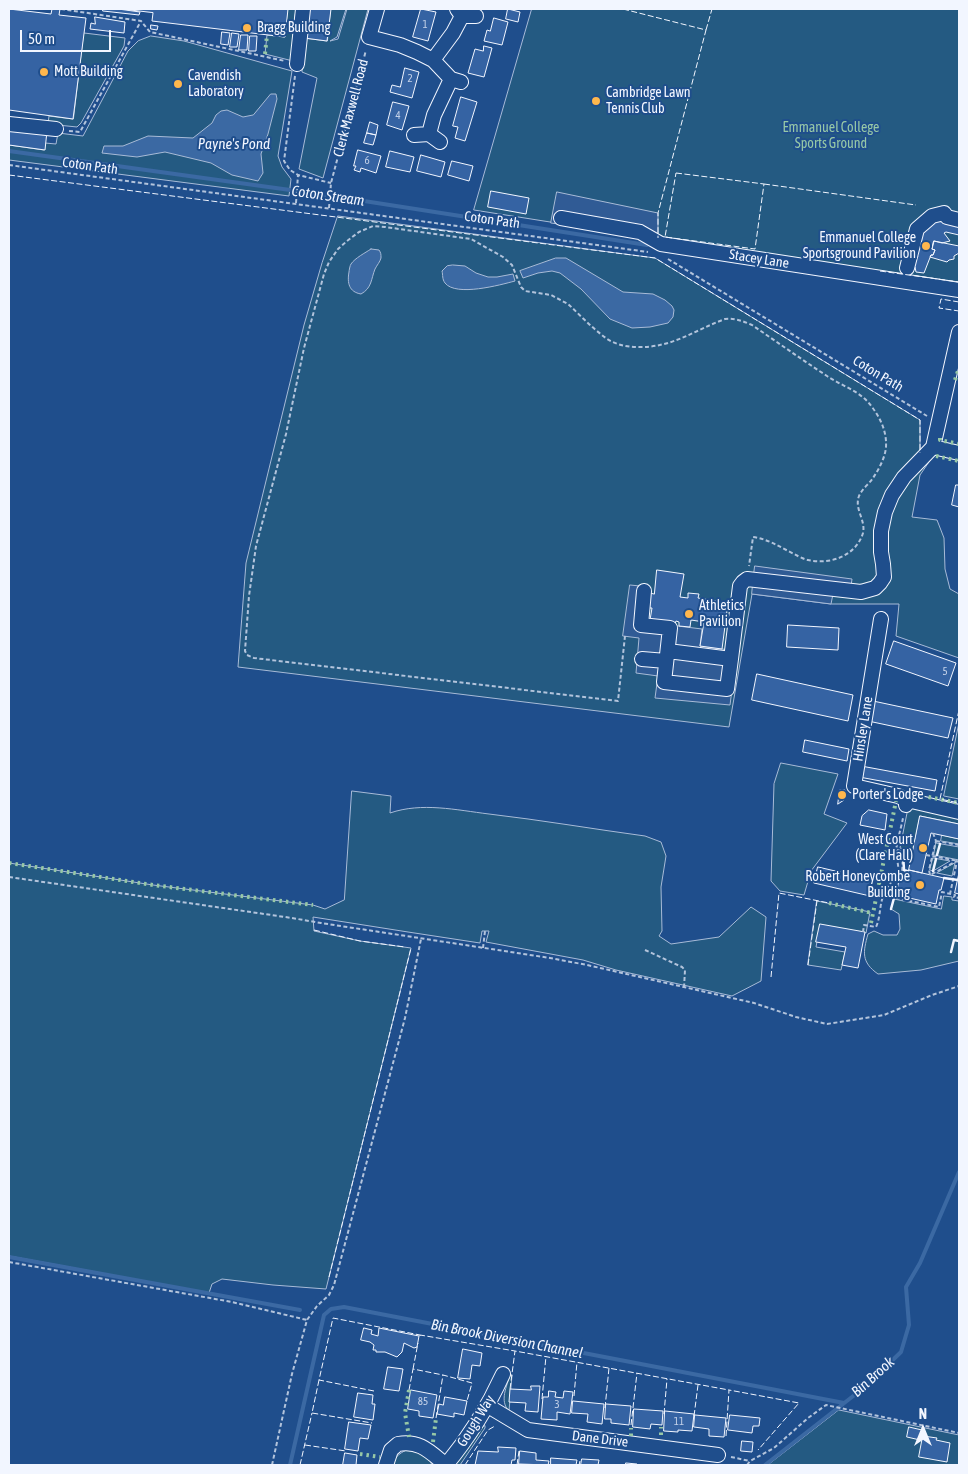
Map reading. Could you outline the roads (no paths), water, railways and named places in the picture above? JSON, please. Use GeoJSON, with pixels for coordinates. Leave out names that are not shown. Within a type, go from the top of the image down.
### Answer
{"type":"FeatureCollection","features":[{"type":"Feature","properties":{"kind":"street"},"geometry":{"type":"LineString","coordinates":[[297,64],[303,9]]}},
{"type":"Feature","properties":{"kind":"street"},"geometry":{"type":"LineString","coordinates":[[377,9],[369,37],[400,45],[433,60],[456,80],[434,115],[434,138],[414,135]]}},
{"type":"Feature","properties":{"kind":"street"},"geometry":{"type":"LineString","coordinates":[[433,60],[465,14]]}},
{"type":"Feature","properties":{"kind":"street"},"geometry":{"type":"LineString","coordinates":[[9,124],[56,129]]}},
{"type":"Feature","properties":{"kind":"street"},"geometry":{"type":"LineString","coordinates":[[908,268],[917,229],[932,216],[944,213],[946,217],[959,220]]}},
{"type":"Feature","properties":{"kind":"street","name":"Stacey Lane"},"geometry":{"type":"LineString","coordinates":[[562,218],[640,232],[661,244],[959,290]]}},
{"type":"Feature","properties":{"kind":"street"},"geometry":{"type":"LineString","coordinates":[[644,591],[641,625],[670,628],[664,682],[727,689],[740,586],[747,579],[861,592],[875,588],[880,584],[884,577],[881,531],[885,512],[892,495],[904,477],[933,447],[959,332]]}},
{"type":"Feature","properties":{"kind":"street"},"geometry":{"type":"LineString","coordinates":[[933,447],[959,453]]}},
{"type":"Feature","properties":{"kind":"street","name":"Hinsley Lane"},"geometry":{"type":"LineString","coordinates":[[881,618],[854,786],[898,796],[906,803],[959,812]]}},
{"type":"Feature","properties":{"kind":"street"},"geometry":{"type":"LineString","coordinates":[[642,659],[667,656],[731,659]]}},
{"type":"Feature","properties":{"kind":"street","name":"Gough Way"},"geometry":{"type":"LineString","coordinates":[[386,1465],[392,1450],[398,1444],[411,1443],[422,1446],[446,1465],[461,1447],[488,1406],[503,1374]]}},
{"type":"Feature","properties":{"kind":"street","name":"Dane Drive"},"geometry":{"type":"LineString","coordinates":[[488,1406],[528,1430],[718,1455]]}},
{"type":"Feature","properties":{"kind":"water","name":"Payne's Pond"},"geometry":{"type":"Polygon","coordinates":[[[271,94],[276,94],[277,99],[261,154],[263,173],[258,181],[232,175],[211,163],[165,152],[137,157],[102,153],[104,146],[123,146],[148,136],[193,138],[212,123],[216,115],[221,111],[227,110],[243,117],[253,115],[271,94]]]}},
{"type":"Feature","properties":{"kind":"water"},"geometry":{"type":"Polygon","coordinates":[[[371,249],[379,250],[381,259],[365,292],[357,293],[351,289],[349,283],[350,266],[355,260],[371,249]]]}},
{"type":"Feature","properties":{"kind":"water"},"geometry":{"type":"Polygon","coordinates":[[[556,258],[566,258],[623,292],[653,294],[665,300],[674,310],[673,317],[668,323],[632,328],[610,319],[581,289],[560,273],[552,271],[523,278],[520,271],[556,258]]]}},
{"type":"Feature","properties":{"kind":"water"},"geometry":{"type":"Polygon","coordinates":[[[447,266],[465,266],[476,273],[488,277],[513,274],[515,281],[478,289],[458,289],[445,283],[443,278],[442,271],[447,266]]]}},
{"type":"Feature","properties":{"kind":"waterway","name":"Coton Stream"},"geometry":{"type":"LineString","coordinates":[[9,151],[319,194],[647,245]]}},
{"type":"Feature","properties":{"kind":"waterway","name":"Bin Brook"},"geometry":{"type":"LineString","coordinates":[[765,1465],[866,1386],[901,1352],[909,1325],[906,1287],[920,1263],[959,1172]]}},
{"type":"Feature","properties":{"kind":"waterway"},"geometry":{"type":"LineString","coordinates":[[9,1257],[300,1310]]}},
{"type":"Feature","properties":{"kind":"waterway","name":"Bin Brook Diversion Channel"},"geometry":{"type":"LineString","coordinates":[[290,1465],[324,1315],[331,1309],[344,1307],[844,1403]]}},
{"type":"Feature","properties":{"kind":"place","name":"Bragg Building"},"geometry":{"type":"Point","coordinates":[247,28]}},
{"type":"Feature","properties":{"kind":"place","name":"Mott Building"},"geometry":{"type":"Point","coordinates":[44,72]}},
{"type":"Feature","properties":{"kind":"place","name":"Cavendish Laboratory"},"geometry":{"type":"Point","coordinates":[178,84]}},
{"type":"Feature","properties":{"kind":"place","name":"Cambridge Lawn Tennis Club"},"geometry":{"type":"Point","coordinates":[596,101]}},
{"type":"Feature","properties":{"kind":"place","name":"Emmanuel College Sportsground Pavilion"},"geometry":{"type":"Point","coordinates":[926,246]}},
{"type":"Feature","properties":{"kind":"place","name":"Athletics Pavilion"},"geometry":{"type":"Point","coordinates":[689,614]}},
{"type":"Feature","properties":{"kind":"place","name":"Porter's Lodge"},"geometry":{"type":"Point","coordinates":[842,795]}},
{"type":"Feature","properties":{"kind":"place","name":"West Court (Clare Hall)"},"geometry":{"type":"Point","coordinates":[923,848]}},
{"type":"Feature","properties":{"kind":"place","name":"Robert Honeycombe Building"},"geometry":{"type":"Point","coordinates":[920,885]}},
{"type":"Feature","properties":{"kind":"park label","name":"Emmanuel College Sports Ground"},"geometry":{"type":"Point","coordinates":[831,136]}}]}
